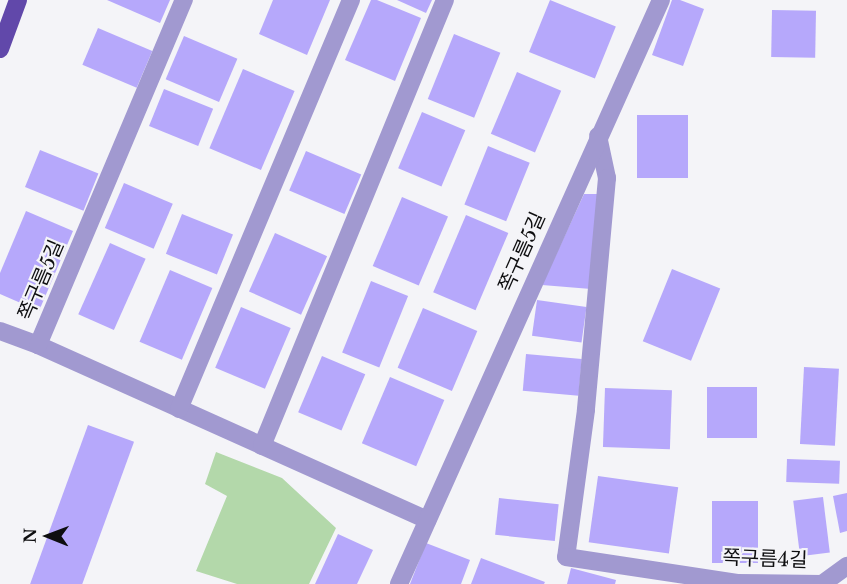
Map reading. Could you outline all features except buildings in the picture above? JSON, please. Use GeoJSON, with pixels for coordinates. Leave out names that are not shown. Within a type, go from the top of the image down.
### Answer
{"type":"FeatureCollection","features":[{"type":"Feature","properties":{"kind":"main road"},"geometry":{"type":"LineString","coordinates":[[0,49],[18,0]]}},
{"type":"Feature","properties":{"kind":"street","name":"쪽구름5길"},"geometry":{"type":"LineString","coordinates":[[38,345],[184,0]]}},
{"type":"Feature","properties":{"kind":"street"},"geometry":{"type":"LineString","coordinates":[[179,409],[351,0]]}},
{"type":"Feature","properties":{"kind":"street"},"geometry":{"type":"LineString","coordinates":[[262,446],[445,0]]}},
{"type":"Feature","properties":{"kind":"street","name":"쪽구름5길"},"geometry":{"type":"LineString","coordinates":[[399,584],[658,1]]}},
{"type":"Feature","properties":{"kind":"street","name":"쪽구름4길"},"geometry":{"type":"LineString","coordinates":[[598,136],[607,178],[585,410],[566,557],[677,579],[737,583],[822,584],[847,566]]}},
{"type":"Feature","properties":{"kind":"street","name":"쪽구름5길"},"geometry":{"type":"LineString","coordinates":[[0,331],[38,345],[428,520]]}},
{"type":"Feature","properties":{"kind":"green space"},"geometry":{"type":"Polygon","coordinates":[[[216,452],[282,478],[336,528],[309,584],[237,584],[196,571],[227,496],[205,484],[216,452]]]}}]}
